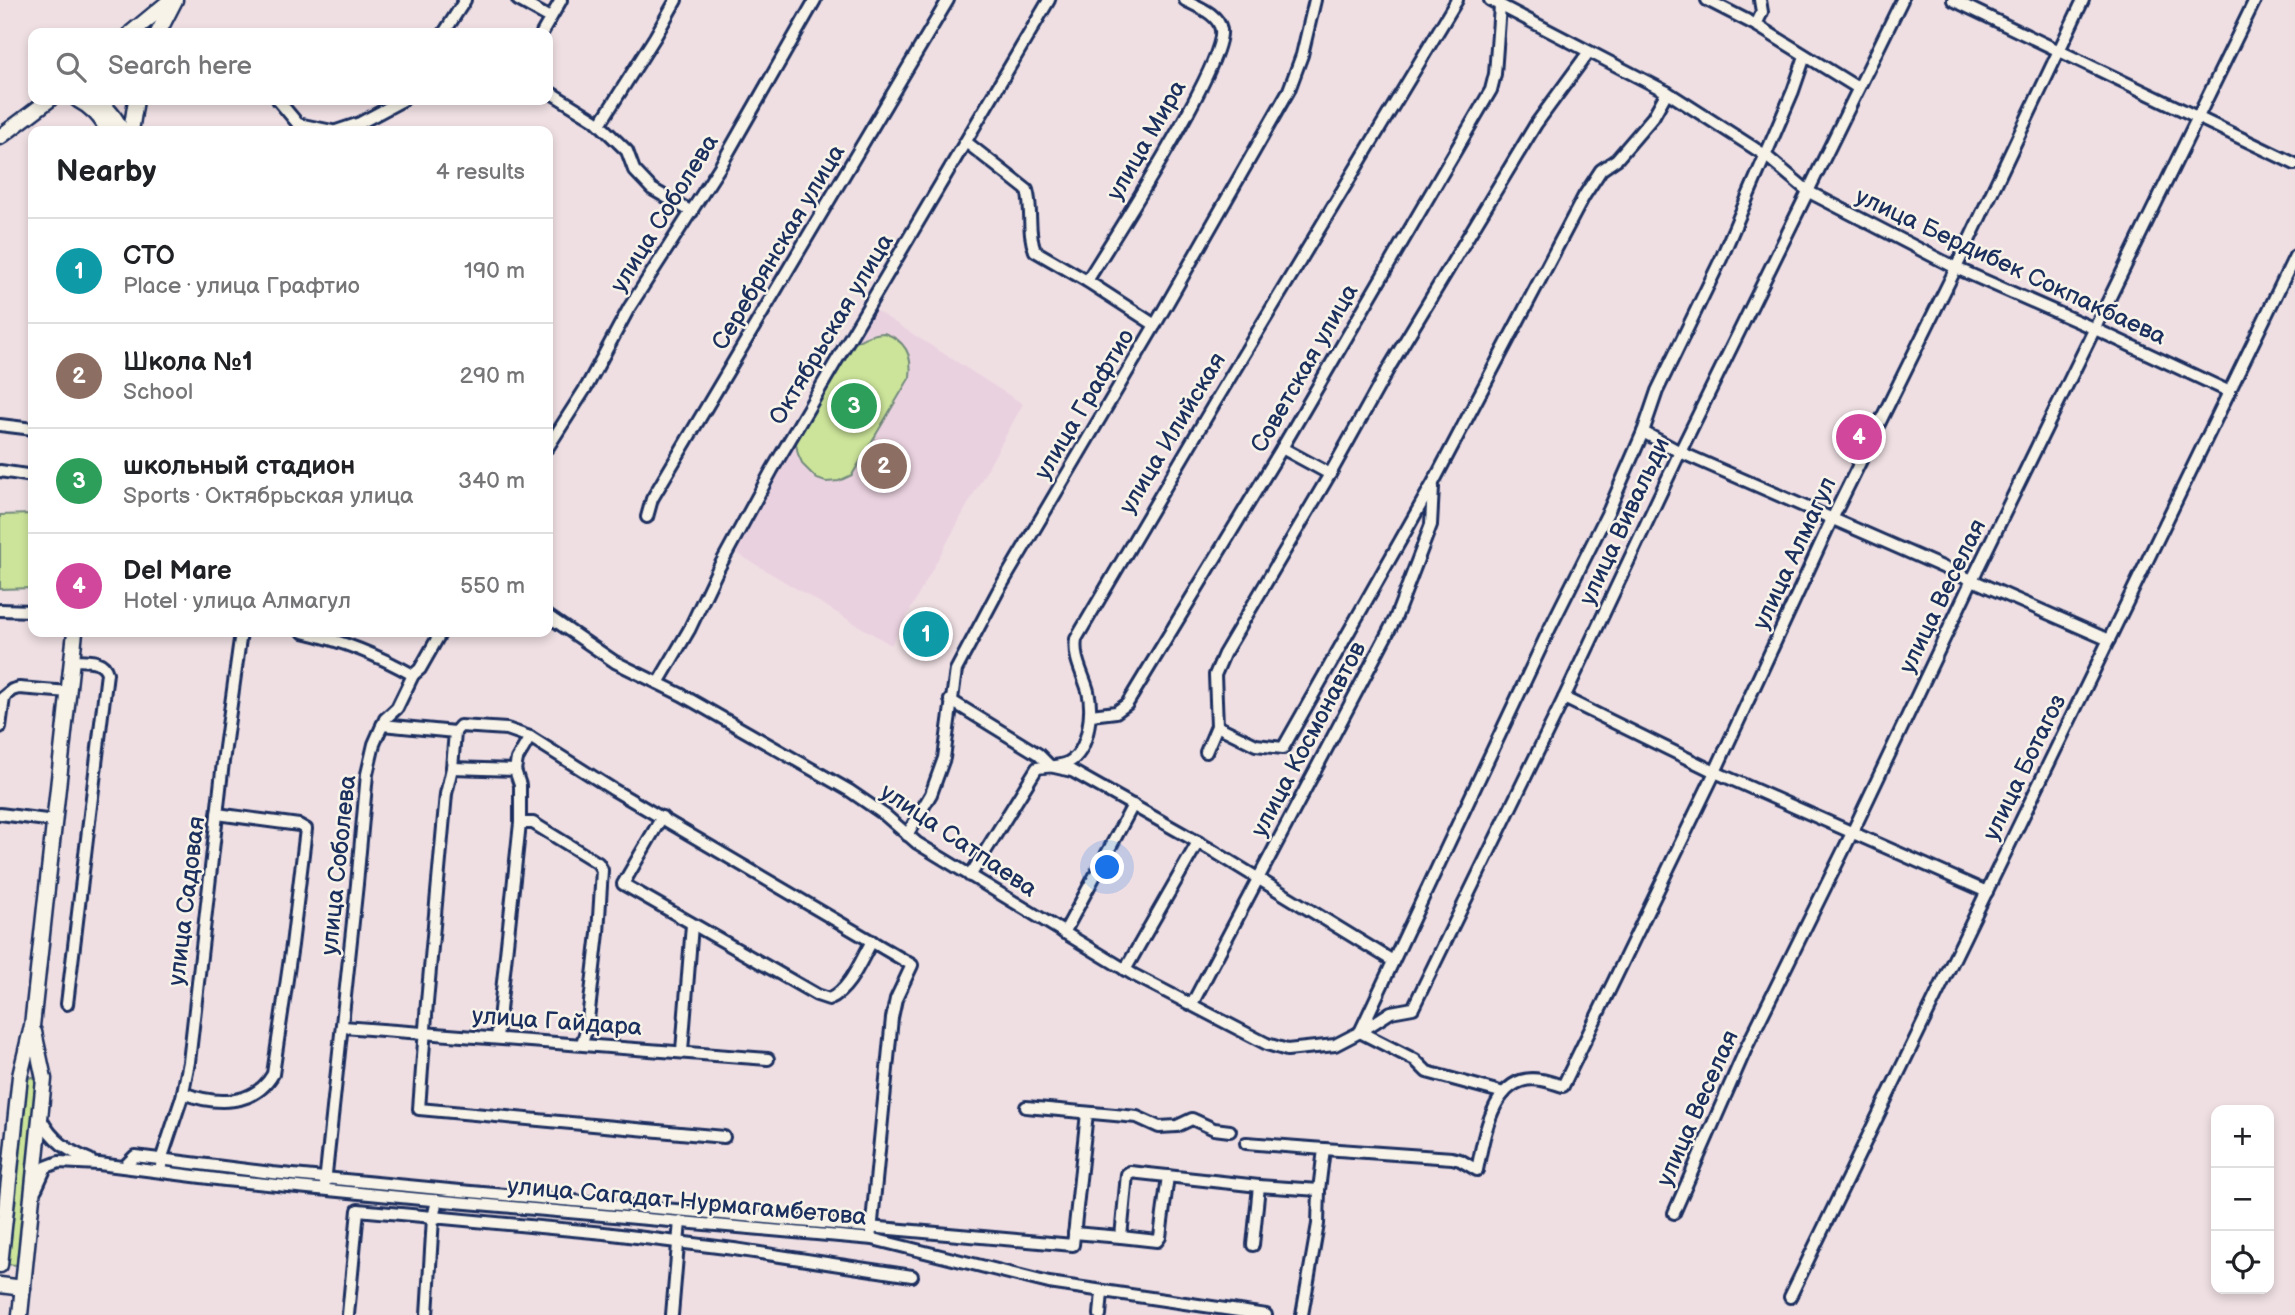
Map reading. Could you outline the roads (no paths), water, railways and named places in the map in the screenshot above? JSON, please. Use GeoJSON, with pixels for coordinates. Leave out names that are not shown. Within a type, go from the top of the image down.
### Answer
{"type":"FeatureCollection","features":[{"type":"Feature","properties":{"kind":"main road"},"geometry":{"type":"LineString","coordinates":[[137,28],[173,0]]}},
{"type":"Feature","properties":{"kind":"main road"},"geometry":{"type":"LineString","coordinates":[[160,28],[173,0]]}},
{"type":"Feature","properties":{"kind":"main road"},"geometry":{"type":"LineString","coordinates":[[0,137],[42,105]]}},
{"type":"Feature","properties":{"kind":"main road"},"geometry":{"type":"LineString","coordinates":[[88,105],[105,126]]}},
{"type":"Feature","properties":{"kind":"main road"},"geometry":{"type":"LineString","coordinates":[[104,105],[120,126]]}},
{"type":"Feature","properties":{"kind":"main road"},"geometry":{"type":"LineString","coordinates":[[132,126],[135,105]]}},
{"type":"Feature","properties":{"kind":"main road"},"geometry":{"type":"LineString","coordinates":[[0,1265],[20,1076],[35,1003],[74,637]]}},
{"type":"Feature","properties":{"kind":"main road"},"geometry":{"type":"LineString","coordinates":[[19,1315],[44,1079],[32,1026]]}},
{"type":"Feature","properties":{"kind":"main road"},"geometry":{"type":"LineString","coordinates":[[20,1076],[31,1071],[39,1073],[44,1079]]}},
{"type":"Feature","properties":{"kind":"main road"},"geometry":{"type":"LineString","coordinates":[[0,1285],[23,1288]]}},
{"type":"Feature","properties":{"kind":"street"},"geometry":{"type":"LineString","coordinates":[[447,28],[465,0]]}},
{"type":"Feature","properties":{"kind":"street"},"geometry":{"type":"LineString","coordinates":[[518,0],[550,18]]}},
{"type":"Feature","properties":{"kind":"street"},"geometry":{"type":"LineString","coordinates":[[545,28],[561,0]]}},
{"type":"Feature","properties":{"kind":"street"},"geometry":{"type":"LineString","coordinates":[[600,124],[676,0]]}},
{"type":"Feature","properties":{"kind":"street","name":"улица Соболева"},"geometry":{"type":"LineString","coordinates":[[553,439],[587,386],[629,309],[692,212],[815,0]]}},
{"type":"Feature","properties":{"kind":"street","name":"Серебрянская улица"},"geometry":{"type":"LineString","coordinates":[[647,517],[652,499],[948,0]]}},
{"type":"Feature","properties":{"kind":"street","name":"Октябрьская улица"},"geometry":{"type":"LineString","coordinates":[[658,683],[689,630],[717,571],[772,470],[1049,0]]}},
{"type":"Feature","properties":{"kind":"street","name":"улица Мира"},"geometry":{"type":"LineString","coordinates":[[1087,281],[1152,176],[1199,91],[1216,54],[1222,33],[1220,25],[1213,15],[1185,0]]}},
{"type":"Feature","properties":{"kind":"street","name":"улица Графтио"},"geometry":{"type":"LineString","coordinates":[[907,835],[931,794],[944,758],[956,670],[998,591],[1155,325],[1289,90],[1302,55],[1315,0]]}},
{"type":"Feature","properties":{"kind":"street","name":"улица Илийская"},"geometry":{"type":"LineString","coordinates":[[970,876],[1037,768],[1068,763],[1075,757],[1086,738],[1091,715],[1087,689],[1075,655],[1076,639],[1457,0]]}},
{"type":"Feature","properties":{"kind":"street"},"geometry":{"type":"LineString","coordinates":[[1707,0],[1756,25],[1858,88]]}},
{"type":"Feature","properties":{"kind":"street"},"geometry":{"type":"LineString","coordinates":[[1756,25],[1762,12],[1760,0]]}},
{"type":"Feature","properties":{"kind":"street","name":"улица Вивальди"},"geometry":{"type":"LineString","coordinates":[[1360,1032],[1391,1012],[1413,1008],[1680,452],[1902,0]]}},
{"type":"Feature","properties":{"kind":"street"},"geometry":{"type":"LineString","coordinates":[[1953,0],[2295,164]]}},
{"type":"Feature","properties":{"kind":"street","name":"улица Алмагул"},"geometry":{"type":"LineString","coordinates":[[1504,1093],[1521,1081],[1539,1079],[1563,1086],[1832,519],[1956,268],[2083,0]]}},
{"type":"Feature","properties":{"kind":"street","name":"улица Веселая"},"geometry":{"type":"LineString","coordinates":[[1674,1213],[1747,1046],[2255,0]]}},
{"type":"Feature","properties":{"kind":"street","name":"Советская улица"},"geometry":{"type":"LineString","coordinates":[[1091,715],[1116,712],[1127,704],[1282,448],[1491,90],[1494,74],[1495,3]]}},
{"type":"Feature","properties":{"kind":"street","name":"улица Бердибек Сокпакбаева"},"geometry":{"type":"LineString","coordinates":[[1495,3],[1667,92],[1765,155],[1808,192],[1956,268],[2230,392]]}},
{"type":"Feature","properties":{"kind":"street"},"geometry":{"type":"LineString","coordinates":[[1206,752],[1217,726],[1215,675],[1224,654],[1390,366],[1536,124],[1588,53]]}},
{"type":"Feature","properties":{"kind":"street"},"geometry":{"type":"LineString","coordinates":[[1504,1093],[1427,1072],[1415,1060],[1360,1032],[1549,630],[1609,510],[1643,432],[1657,391],[1721,259],[1793,91],[1805,56]]}},
{"type":"Feature","properties":{"kind":"street","name":"улица Космонавтов"},"geometry":{"type":"LineString","coordinates":[[1217,726],[1256,746],[1283,748],[1433,483],[1584,196],[1601,170],[1617,159],[1653,117],[1667,92]]}},
{"type":"Feature","properties":{"kind":"street"},"geometry":{"type":"LineString","coordinates":[[553,94],[600,124],[626,152],[634,170],[652,189],[692,212]]}},
{"type":"Feature","properties":{"kind":"street"},"geometry":{"type":"LineString","coordinates":[[282,105],[298,124],[308,126]]}},
{"type":"Feature","properties":{"kind":"street"},"geometry":{"type":"LineString","coordinates":[[350,126],[394,105]]}},
{"type":"Feature","properties":{"kind":"street"},"geometry":{"type":"LineString","coordinates":[[966,142],[1027,190],[1031,203],[1032,244],[1035,250],[1155,325]]}},
{"type":"Feature","properties":{"kind":"street","name":"улица Ботагоз"},"geometry":{"type":"LineString","coordinates":[[1790,1297],[2295,256]]}},
{"type":"Feature","properties":{"kind":"street"},"geometry":{"type":"LineString","coordinates":[[0,425],[28,428]]}},
{"type":"Feature","properties":{"kind":"street"},"geometry":{"type":"LineString","coordinates":[[1643,432],[1680,452],[2109,640]]}},
{"type":"Feature","properties":{"kind":"street"},"geometry":{"type":"LineString","coordinates":[[1282,448],[1330,474]]}},
{"type":"Feature","properties":{"kind":"street"},"geometry":{"type":"LineString","coordinates":[[0,471],[28,475]]}},
{"type":"Feature","properties":{"kind":"street","name":"улица Космонавтов"},"geometry":{"type":"LineString","coordinates":[[1192,1004],[1395,619],[1431,524],[1433,483]]}},
{"type":"Feature","properties":{"kind":"street"},"geometry":{"type":"LineString","coordinates":[[0,610],[28,611]]}},
{"type":"Feature","properties":{"kind":"street","name":"улица Сатпаева"},"geometry":{"type":"LineString","coordinates":[[553,619],[615,662],[682,695],[850,791],[886,815],[907,835],[1125,970],[1267,1044],[1287,1050],[1335,1045],[1360,1032]]}},
{"type":"Feature","properties":{"kind":"street","name":"улица Садовая"},"geometry":{"type":"LineString","coordinates":[[161,1172],[189,1062],[240,637]]}},
{"type":"Feature","properties":{"kind":"street"},"geometry":{"type":"LineString","coordinates":[[323,637],[417,672]]}},
{"type":"Feature","properties":{"kind":"street","name":"улица Соболева"},"geometry":{"type":"LineString","coordinates":[[325,1184],[367,774],[374,744],[385,719],[397,708],[438,637]]}},
{"type":"Feature","properties":{"kind":"street"},"geometry":{"type":"LineString","coordinates":[[67,1004],[107,673],[100,662],[72,660]]}},
{"type":"Feature","properties":{"kind":"street"},"geometry":{"type":"LineString","coordinates":[[0,727],[2,698],[19,688],[69,692]]}},
{"type":"Feature","properties":{"kind":"street"},"geometry":{"type":"LineString","coordinates":[[1564,698],[1714,772],[1987,892]]}},
{"type":"Feature","properties":{"kind":"street"},"geometry":{"type":"LineString","coordinates":[[950,700],[1038,754],[1050,766],[1072,771],[1133,805],[1393,961]]}},
{"type":"Feature","properties":{"kind":"street"},"geometry":{"type":"LineString","coordinates":[[382,725],[455,732]]}},
{"type":"Feature","properties":{"kind":"street"},"geometry":{"type":"LineString","coordinates":[[724,1137],[419,1109],[446,794],[452,768],[455,732],[460,726],[507,729],[530,737],[912,965],[896,999],[892,1018],[870,1238]]}},
{"type":"Feature","properties":{"kind":"street"},"geometry":{"type":"LineString","coordinates":[[498,1038],[520,823],[520,785],[515,770],[517,759],[530,737]]}},
{"type":"Feature","properties":{"kind":"street"},"geometry":{"type":"LineString","coordinates":[[452,768],[515,770]]}},
{"type":"Feature","properties":{"kind":"street"},"geometry":{"type":"LineString","coordinates":[[1064,933],[1133,805]]}},
{"type":"Feature","properties":{"kind":"street"},"geometry":{"type":"LineString","coordinates":[[0,814],[54,821]]}},
{"type":"Feature","properties":{"kind":"street"},"geometry":{"type":"LineString","coordinates":[[183,1093],[201,1100],[223,1102],[240,1100],[266,1087],[273,1074],[294,933],[306,829],[299,825],[217,814]]}},
{"type":"Feature","properties":{"kind":"street"},"geometry":{"type":"LineString","coordinates":[[662,817],[623,884],[692,925],[817,995],[829,999],[850,979],[872,941]]}},
{"type":"Feature","properties":{"kind":"street"},"geometry":{"type":"LineString","coordinates":[[520,823],[533,822],[598,863],[602,870],[598,933],[587,1028],[582,1043]]}},
{"type":"Feature","properties":{"kind":"street"},"geometry":{"type":"LineString","coordinates":[[1125,970],[1198,842]]}},
{"type":"Feature","properties":{"kind":"street"},"geometry":{"type":"LineString","coordinates":[[682,1051],[692,925]]}},
{"type":"Feature","properties":{"kind":"street","name":"улица Гайдара"},"geometry":{"type":"LineString","coordinates":[[343,1027],[768,1059]]}},
{"type":"Feature","properties":{"kind":"street"},"geometry":{"type":"LineString","coordinates":[[1246,1143],[1452,1158],[1477,1170],[1485,1131],[1497,1099],[1504,1093]]}},
{"type":"Feature","properties":{"kind":"street"},"geometry":{"type":"LineString","coordinates":[[1026,1107],[1137,1117],[1159,1127],[1177,1126],[1192,1119],[1214,1129],[1230,1131]]}},
{"type":"Feature","properties":{"kind":"street"},"geometry":{"type":"LineString","coordinates":[[124,1167],[135,1156],[325,1184],[460,1191],[1073,1245],[1087,1113]]}},
{"type":"Feature","properties":{"kind":"street","name":"улица Сагадат Нурмагамбетова"},"geometry":{"type":"LineString","coordinates":[[41,1119],[47,1132],[70,1152],[99,1164]]}},
{"type":"Feature","properties":{"kind":"street"},"geometry":{"type":"LineString","coordinates":[[1301,1315],[1318,1224],[1324,1149]]}},
{"type":"Feature","properties":{"kind":"street","name":"улица Сагадат Нурмагамбетова"},"geometry":{"type":"LineString","coordinates":[[31,1209],[46,1167],[59,1161],[99,1164],[161,1172],[325,1184],[437,1200],[870,1238],[1014,1275],[1102,1292],[1266,1315]]}},
{"type":"Feature","properties":{"kind":"street"},"geometry":{"type":"LineString","coordinates":[[1121,1237],[1127,1174],[1130,1172],[1319,1190]]}},
{"type":"Feature","properties":{"kind":"street"},"geometry":{"type":"LineString","coordinates":[[1074,1233],[1157,1241],[1160,1237],[1168,1176]]}},
{"type":"Feature","properties":{"kind":"street"},"geometry":{"type":"LineString","coordinates":[[1253,1245],[1259,1186]]}},
{"type":"Feature","properties":{"kind":"street"},"geometry":{"type":"LineString","coordinates":[[427,1315],[433,1218],[437,1200]]}},
{"type":"Feature","properties":{"kind":"street"},"geometry":{"type":"LineString","coordinates":[[348,1315],[358,1210],[604,1233],[912,1276]]}},
{"type":"Feature","properties":{"kind":"street"},"geometry":{"type":"LineString","coordinates":[[672,1315],[680,1221]]}},
{"type":"Feature","properties":{"kind":"street"},"geometry":{"type":"LineString","coordinates":[[1100,1315],[1102,1292]]}},
{"type":"Feature","properties":{"kind":"place","name":"школьный стадион"},"geometry":{"type":"Point","coordinates":[854,406]}},
{"type":"Feature","properties":{"kind":"place","name":"Del Mare"},"geometry":{"type":"Point","coordinates":[1859,437]}},
{"type":"Feature","properties":{"kind":"place","name":"Школа №1"},"geometry":{"type":"Point","coordinates":[884,466]}},
{"type":"Feature","properties":{"kind":"place","name":"СТО"},"geometry":{"type":"Point","coordinates":[926,634]}}]}
